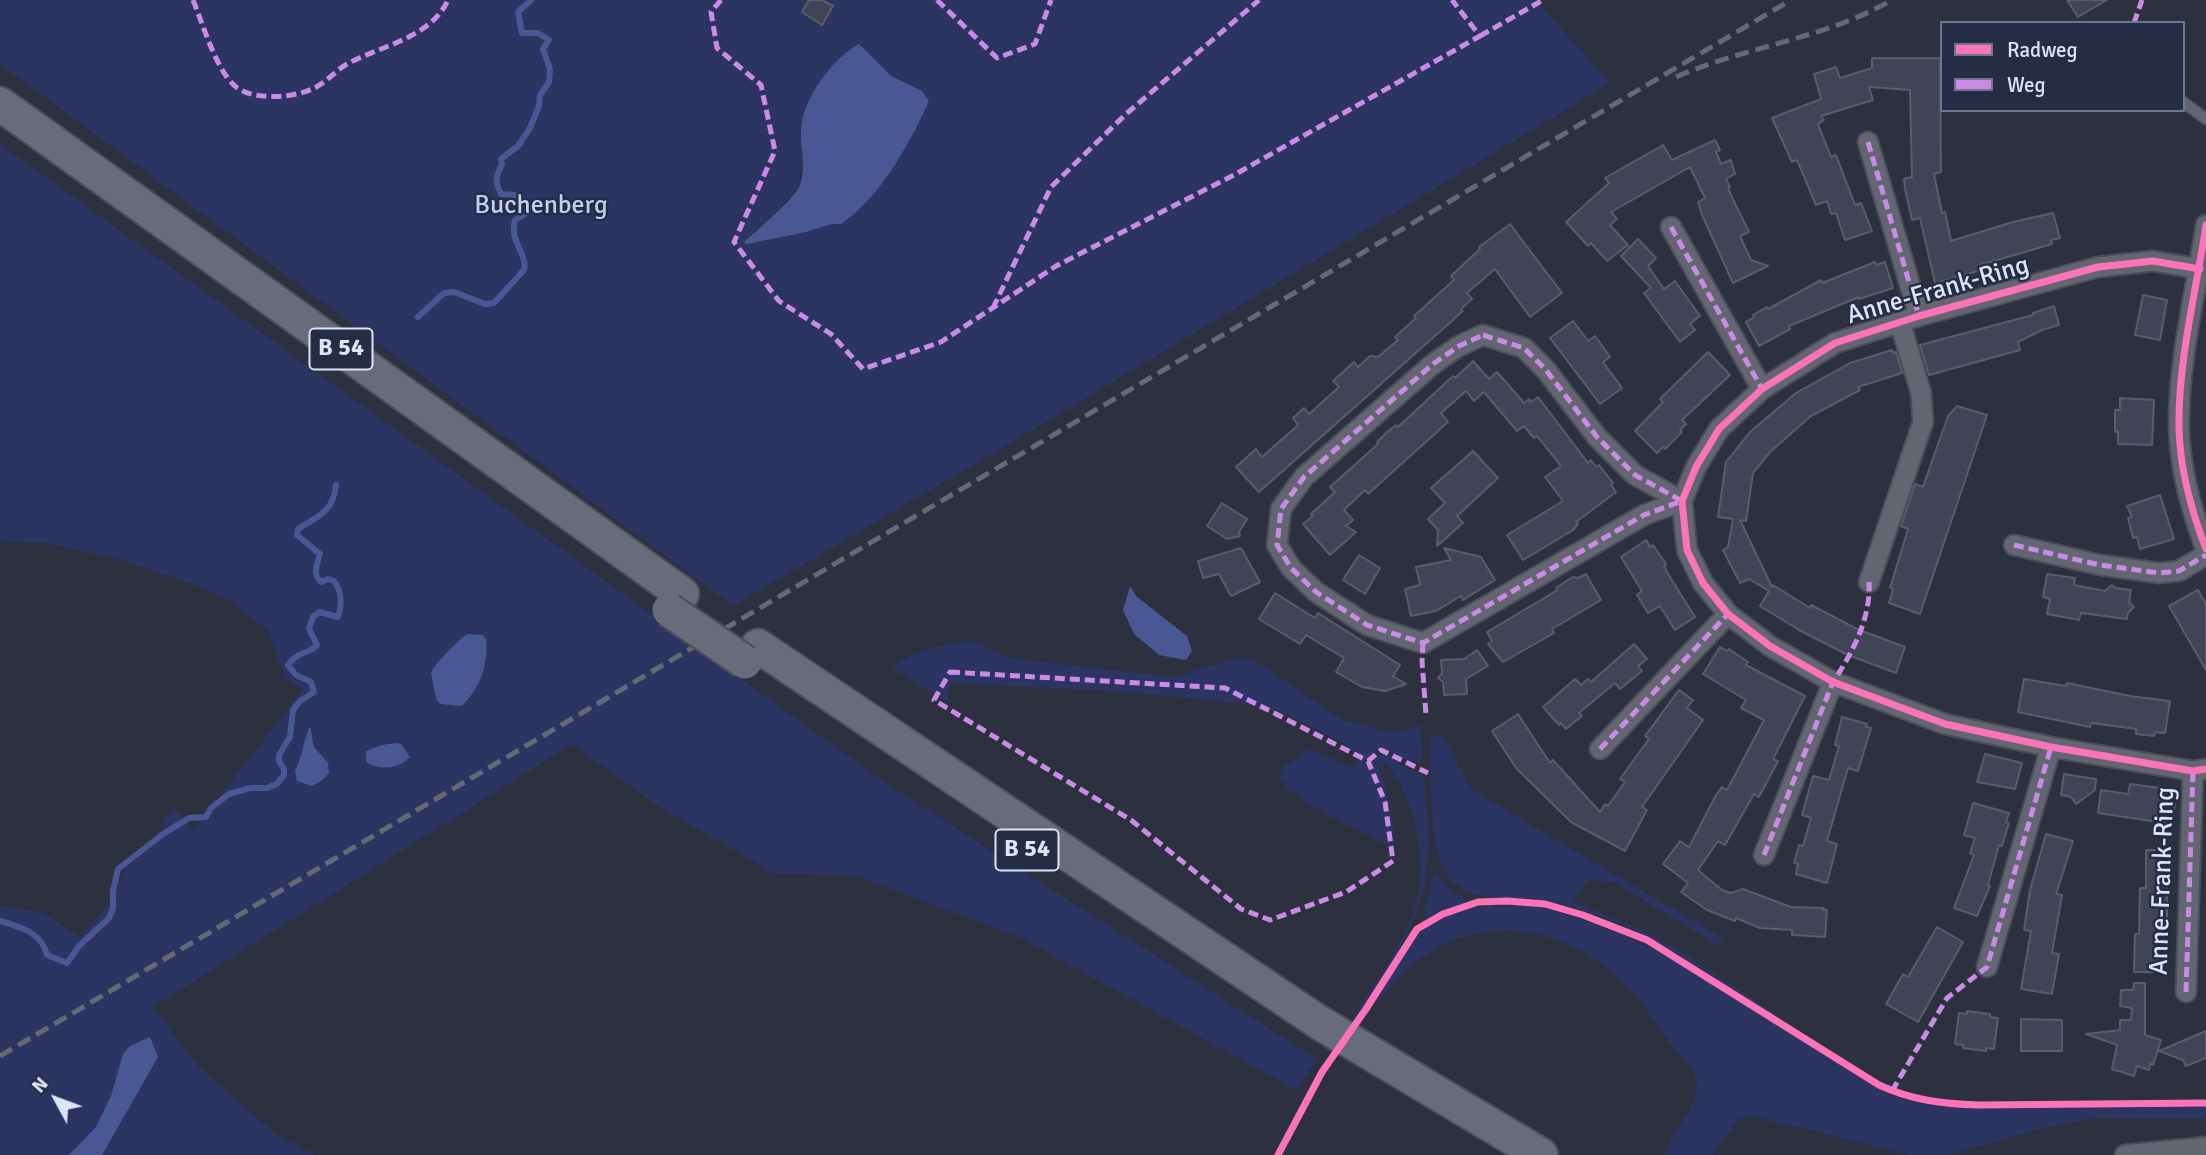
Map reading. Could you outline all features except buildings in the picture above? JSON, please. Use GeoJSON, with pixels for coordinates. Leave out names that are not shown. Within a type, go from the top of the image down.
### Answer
{"type":"FeatureCollection","features":[{"type":"Feature","properties":{"kind":"highway","name":"B 54"},"geometry":{"type":"LineString","coordinates":[[0,104],[676,602]]}},
{"type":"Feature","properties":{"kind":"highway","name":"B 54"},"geometry":{"type":"LineString","coordinates":[[0,127],[751,654],[1504,1155]]}},
{"type":"Feature","properties":{"kind":"highway","name":"B 54"},"geometry":{"type":"LineString","coordinates":[[1387,1075],[1541,1155]]}},
{"type":"Feature","properties":{"kind":"street","name":"Anne-Frank-Ring"},"geometry":{"type":"LineString","coordinates":[[1868,142],[1919,316]]}},
{"type":"Feature","properties":{"kind":"street"},"geometry":{"type":"LineString","coordinates":[[2206,225],[2181,382],[2179,429],[2183,472],[2194,517],[2206,549]]}},
{"type":"Feature","properties":{"kind":"street"},"geometry":{"type":"LineString","coordinates":[[1671,227],[1762,389]]}},
{"type":"Feature","properties":{"kind":"street","name":"Anne-Frank-Ring"},"geometry":{"type":"LineString","coordinates":[[2186,992],[2199,770],[2051,747],[1945,724],[1833,682],[1770,646],[1728,614],[1703,583],[1687,550],[1682,501],[1696,467],[1719,429],[1762,389],[1835,343],[1919,316],[2098,267],[2153,261],[2200,269]]}},
{"type":"Feature","properties":{"kind":"street","name":"Anne-Frank-Ring"},"geometry":{"type":"LineString","coordinates":[[1869,582],[1923,422],[1921,393],[1900,322]]}},
{"type":"Feature","properties":{"kind":"street"},"geometry":{"type":"LineString","coordinates":[[1483,335],[1524,348],[1546,370],[1597,437],[1635,475],[1682,501],[1644,515],[1423,643],[1367,625],[1317,592],[1291,568],[1277,545],[1281,509],[1304,477],[1433,364],[1459,346],[1483,335]]}},
{"type":"Feature","properties":{"kind":"street"},"geometry":{"type":"LineString","coordinates":[[2014,545],[2100,565],[2159,573],[2179,571],[2206,555]]}},
{"type":"Feature","properties":{"kind":"street"},"geometry":{"type":"LineString","coordinates":[[1600,749],[1728,614]]}},
{"type":"Feature","properties":{"kind":"street"},"geometry":{"type":"LineString","coordinates":[[1763,855],[1833,682]]}},
{"type":"Feature","properties":{"kind":"street"},"geometry":{"type":"LineString","coordinates":[[1987,967],[2051,747]]}},
{"type":"Feature","properties":{"kind":"street"},"geometry":{"type":"LineString","coordinates":[[2125,1155],[2206,1147]]}},
{"type":"Feature","properties":{"kind":"lane"},"geometry":{"type":"LineString","coordinates":[[2185,103],[2206,119]]}},
{"type":"Feature","properties":{"kind":"green space","name":"Buchenberg"},"geometry":{"type":"Polygon","coordinates":[[[0,0],[1535,0],[1611,83],[1053,418],[733,606],[0,64],[0,0]],[[859,44],[801,130],[804,152],[798,190],[745,241],[841,224],[923,92],[891,76],[859,44]]]}},
{"type":"Feature","properties":{"kind":"green space"},"geometry":{"type":"Polygon","coordinates":[[[0,144],[887,784],[1317,1059],[1296,1090],[1021,938],[855,876],[775,874],[659,807],[572,744],[153,1007],[198,1066],[278,1136],[316,1155],[0,1155],[0,906],[41,912],[80,937],[109,904],[130,856],[164,829],[164,818],[175,810],[194,830],[303,689],[286,678],[267,630],[234,603],[190,583],[125,561],[48,543],[0,541],[0,144]]]}},
{"type":"Feature","properties":{"kind":"green space"},"geometry":{"type":"Polygon","coordinates":[[[969,640],[1009,658],[1174,677],[1237,658],[1254,660],[1343,720],[1393,732],[1420,725],[1420,762],[1411,761],[1380,747],[1363,762],[1367,767],[1380,755],[1384,755],[1424,777],[1429,842],[1422,893],[1406,937],[1354,1020],[1352,1019],[1403,936],[1417,901],[1420,885],[1420,851],[1412,813],[1402,787],[1386,763],[1379,769],[1390,808],[1394,848],[1331,817],[1288,790],[1279,775],[1283,767],[1309,748],[1353,768],[1360,760],[1345,744],[1278,710],[1248,704],[1127,692],[950,683],[947,702],[892,668],[918,653],[969,640]]]}},
{"type":"Feature","properties":{"kind":"green space"},"geometry":{"type":"Polygon","coordinates":[[[1441,733],[1472,790],[1724,939],[1717,945],[1616,883],[1589,879],[1572,901],[1640,929],[1683,953],[1774,1013],[1773,1016],[1655,941],[1604,918],[1550,901],[1481,896],[1459,887],[1443,867],[1435,833],[1430,739],[1441,733]]]}},
{"type":"Feature","properties":{"kind":"green space"},"geometry":{"type":"Polygon","coordinates":[[[1436,874],[1466,902],[1426,919],[1424,917],[1433,876],[1436,874]]]}},
{"type":"Feature","properties":{"kind":"green space"},"geometry":{"type":"Polygon","coordinates":[[[1491,905],[1546,909],[1624,936],[1721,989],[1873,1086],[1911,1101],[1954,1107],[2000,1109],[2206,1106],[2206,1119],[2099,1118],[2047,1127],[1950,1155],[1907,1155],[1790,1125],[1779,1125],[1758,1116],[1739,1118],[1713,1155],[1665,1155],[1672,1137],[1693,1103],[1696,1078],[1642,1003],[1608,969],[1588,955],[1545,936],[1499,931],[1476,934],[1452,941],[1426,955],[1399,976],[1375,1002],[1423,929],[1450,915],[1491,905]]]}},
{"type":"Feature","properties":{"kind":"shaded area"},"geometry":{"type":"Polygon","coordinates":[[[859,44],[891,76],[922,91],[929,101],[903,152],[869,200],[841,224],[747,244],[744,242],[798,189],[803,175],[801,131],[807,106],[829,70],[859,44]]]}},
{"type":"Feature","properties":{"kind":"shaded area"},"geometry":{"type":"Polygon","coordinates":[[[1130,586],[1136,596],[1187,636],[1192,651],[1186,660],[1159,655],[1134,634],[1123,610],[1130,586]]]}},
{"type":"Feature","properties":{"kind":"shaded area"},"geometry":{"type":"Polygon","coordinates":[[[467,634],[483,635],[486,639],[482,675],[462,706],[440,704],[436,699],[431,672],[467,634]]]}},
{"type":"Feature","properties":{"kind":"shaded area"},"geometry":{"type":"Polygon","coordinates":[[[310,726],[314,747],[328,763],[329,773],[312,786],[297,781],[295,770],[310,726]]]}},
{"type":"Feature","properties":{"kind":"shaded area"},"geometry":{"type":"Polygon","coordinates":[[[401,744],[410,757],[405,761],[383,768],[366,762],[366,751],[401,744]]]}},
{"type":"Feature","properties":{"kind":"shaded area"},"geometry":{"type":"Polygon","coordinates":[[[150,1037],[158,1057],[102,1155],[69,1155],[96,1127],[111,1096],[123,1054],[130,1046],[150,1037]]]}},
{"type":"Feature","properties":{"kind":"waterway"},"geometry":{"type":"LineString","coordinates":[[418,317],[444,293],[454,292],[485,304],[494,303],[524,270],[525,264],[514,228],[515,220],[530,211],[529,205],[517,195],[501,194],[497,180],[502,165],[501,159],[518,146],[530,128],[539,106],[540,95],[549,82],[550,69],[543,49],[549,40],[538,33],[522,33],[518,12],[531,0]]}},
{"type":"Feature","properties":{"kind":"waterway"},"geometry":{"type":"LineString","coordinates":[[0,921],[30,932],[40,941],[47,955],[67,963],[79,946],[109,918],[113,909],[113,891],[118,869],[163,834],[189,818],[206,817],[211,808],[229,794],[250,788],[267,788],[277,784],[284,775],[279,755],[290,737],[293,710],[300,701],[314,692],[311,682],[296,675],[288,665],[317,645],[309,629],[313,617],[319,612],[338,617],[341,603],[339,589],[334,581],[328,579],[321,582],[318,579],[316,569],[320,554],[297,535],[298,529],[324,512],[332,501],[336,485]]}},
{"type":"Feature","properties":{"kind":"railway"},"geometry":{"type":"LineString","coordinates":[[0,1056],[1791,0]]}},
{"type":"Feature","properties":{"kind":"railway"},"geometry":{"type":"LineString","coordinates":[[1676,77],[1730,57],[1840,24],[1892,0]]}},
{"type":"Feature","properties":{"kind":"marked path"},"geometry":{"type":"LineString","coordinates":[[193,0],[216,58],[228,79],[242,91],[262,96],[294,94],[312,89],[347,64],[404,40],[430,24],[448,0]]}},
{"type":"Feature","properties":{"kind":"marked path"},"geometry":{"type":"LineString","coordinates":[[721,0],[711,12],[717,48],[761,85],[775,151],[734,242],[779,301],[831,334],[863,369],[941,342],[1056,266],[1234,175],[1480,36],[1452,0]]}},
{"type":"Feature","properties":{"kind":"marked path"},"geometry":{"type":"LineString","coordinates":[[937,0],[997,58],[1035,44],[1051,0]]}},
{"type":"Feature","properties":{"kind":"marked path"},"geometry":{"type":"LineString","coordinates":[[993,308],[1051,187],[1126,114],[1259,0]]}},
{"type":"Feature","properties":{"kind":"marked path"},"geometry":{"type":"LineString","coordinates":[[1480,36],[1543,0]]}},
{"type":"Feature","properties":{"kind":"marked path"},"geometry":{"type":"LineString","coordinates":[[2135,21],[2142,0]]}},
{"type":"Feature","properties":{"kind":"marked path"},"geometry":{"type":"LineString","coordinates":[[1868,142],[1919,316]]}},
{"type":"Feature","properties":{"kind":"marked path"},"geometry":{"type":"LineString","coordinates":[[1671,227],[1762,389]]}},
{"type":"Feature","properties":{"kind":"marked path"},"geometry":{"type":"LineString","coordinates":[[1483,335],[1524,348],[1546,370],[1597,437],[1635,475],[1682,501],[1644,515],[1423,643],[1367,625],[1316,592],[1291,568],[1277,545],[1281,509],[1304,477],[1433,364],[1459,346],[1483,335]]}},
{"type":"Feature","properties":{"kind":"marked path"},"geometry":{"type":"LineString","coordinates":[[2014,545],[2100,565],[2159,573],[2179,571],[2206,555]]}},
{"type":"Feature","properties":{"kind":"marked path"},"geometry":{"type":"LineString","coordinates":[[1764,855],[1833,682],[1864,622],[1869,582]]}},
{"type":"Feature","properties":{"kind":"marked path"},"geometry":{"type":"LineString","coordinates":[[1600,749],[1728,614]]}},
{"type":"Feature","properties":{"kind":"marked path"},"geometry":{"type":"LineString","coordinates":[[1423,643],[1426,715]]}},
{"type":"Feature","properties":{"kind":"marked path"},"geometry":{"type":"LineString","coordinates":[[950,672],[1225,688],[1368,761],[1385,802],[1393,861],[1346,892],[1270,920],[1241,909],[1131,820],[934,700],[950,672]]}},
{"type":"Feature","properties":{"kind":"marked path"},"geometry":{"type":"LineString","coordinates":[[1892,1091],[1947,998],[1987,967],[2051,747]]}},
{"type":"Feature","properties":{"kind":"marked path"},"geometry":{"type":"LineString","coordinates":[[1368,761],[1381,750],[1428,773]]}},
{"type":"Feature","properties":{"kind":"marked path"},"geometry":{"type":"LineString","coordinates":[[2186,992],[2193,771]]}},
{"type":"Feature","properties":{"kind":"cycle path"},"geometry":{"type":"LineString","coordinates":[[2206,225],[2184,352],[2179,403],[2179,428],[2187,490],[2206,549]]}},
{"type":"Feature","properties":{"kind":"cycle path"},"geometry":{"type":"LineString","coordinates":[[2200,269],[2153,261],[2098,267],[1919,316],[1835,343],[1762,389],[1719,429],[1696,467],[1682,501],[1687,550],[1703,583],[1728,614],[1770,646],[1833,682],[1945,724],[2051,747],[2193,771],[2206,769]]}},
{"type":"Feature","properties":{"kind":"cycle path"},"geometry":{"type":"LineString","coordinates":[[1278,1155],[1322,1072],[1417,929],[1443,914],[1478,902],[1545,904],[1583,915],[1647,940],[1879,1085],[1915,1098],[1978,1105],[2206,1103]]}}]}
